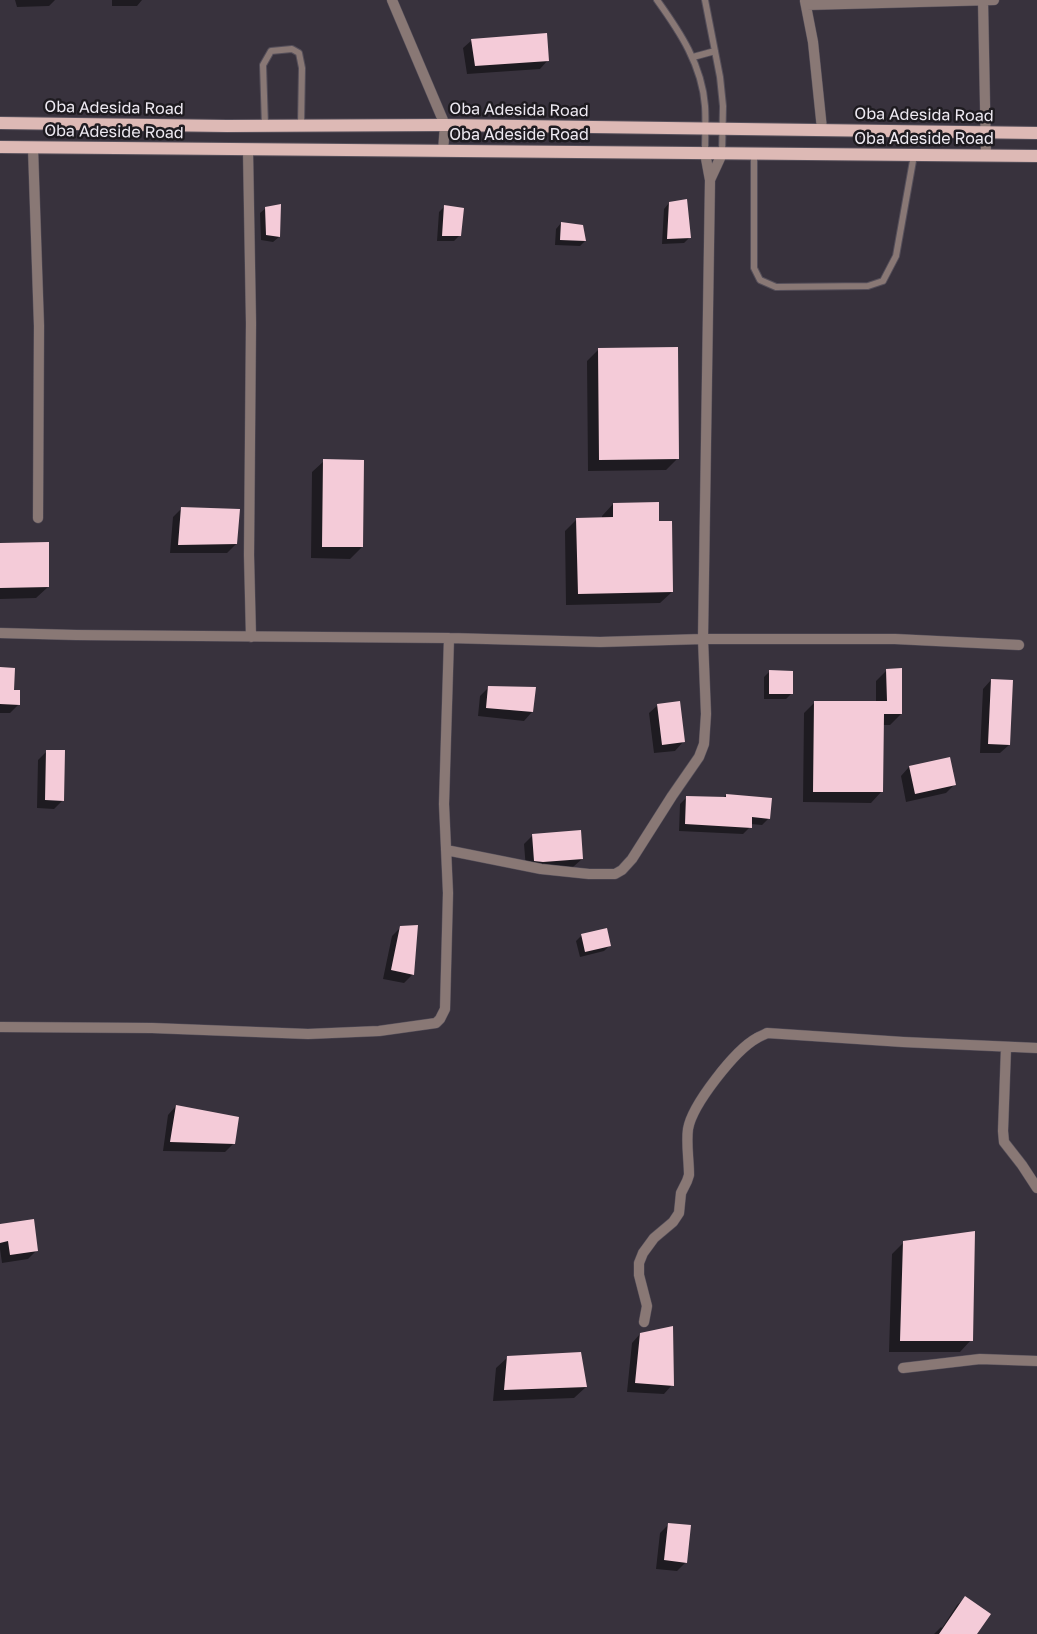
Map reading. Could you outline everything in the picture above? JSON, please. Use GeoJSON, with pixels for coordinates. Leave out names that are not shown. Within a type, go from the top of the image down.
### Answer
{"type":"FeatureCollection","features":[{"type":"Feature","properties":{"kind":"main road","name":"Oba Adesida Road"},"geometry":{"type":"LineString","coordinates":[[0,123],[265,126],[445,125],[1037,132]]}},
{"type":"Feature","properties":{"kind":"main road","name":"Oba Adeside Road"},"geometry":{"type":"LineString","coordinates":[[0,147],[1037,156]]}},
{"type":"Feature","properties":{"kind":"street"},"geometry":{"type":"LineString","coordinates":[[392,0],[445,125],[443,151]]}},
{"type":"Feature","properties":{"kind":"street"},"geometry":{"type":"LineString","coordinates":[[983,0],[986,156]]}},
{"type":"Feature","properties":{"kind":"street"},"geometry":{"type":"LineString","coordinates":[[822,129],[813,42],[806,3],[994,0]]}},
{"type":"Feature","properties":{"kind":"street"},"geometry":{"type":"LineString","coordinates":[[33,148],[39,326],[38,518]]}},
{"type":"Feature","properties":{"kind":"street"},"geometry":{"type":"LineString","coordinates":[[248,150],[251,323],[249,555],[251,637]]}},
{"type":"Feature","properties":{"kind":"street"},"geometry":{"type":"LineString","coordinates":[[446,850],[541,868],[579,873],[615,874],[622,870],[632,859],[672,796],[700,757],[704,744],[706,714],[703,639],[710,180],[705,153]]}},
{"type":"Feature","properties":{"kind":"street"},"geometry":{"type":"LineString","coordinates":[[710,180],[722,154]]}},
{"type":"Feature","properties":{"kind":"street"},"geometry":{"type":"LineString","coordinates":[[0,633],[449,638],[600,642],[703,639],[895,639],[1019,645]]}},
{"type":"Feature","properties":{"kind":"street"},"geometry":{"type":"LineString","coordinates":[[0,1026],[152,1028],[308,1034],[379,1031],[436,1023],[445,1009],[448,893],[444,804],[449,638]]}},
{"type":"Feature","properties":{"kind":"street"},"geometry":{"type":"LineString","coordinates":[[644,1322],[646,1306],[639,1275],[639,1263],[643,1253],[654,1238],[673,1222],[679,1213],[681,1193],[689,1175],[688,1128],[709,1089],[742,1049],[757,1037],[767,1033],[1006,1048],[1037,1048]]}},
{"type":"Feature","properties":{"kind":"street"},"geometry":{"type":"LineString","coordinates":[[1006,1048],[1004,1142],[1037,1188]]}},
{"type":"Feature","properties":{"kind":"street"},"geometry":{"type":"LineString","coordinates":[[903,1368],[980,1360],[1037,1360]]}},
{"type":"Feature","properties":{"kind":"lane"},"geometry":{"type":"LineString","coordinates":[[657,0],[687,45],[697,66],[703,90],[706,128],[705,153]]}},
{"type":"Feature","properties":{"kind":"lane"},"geometry":{"type":"LineString","coordinates":[[705,0],[720,77],[723,129],[722,154]]}},
{"type":"Feature","properties":{"kind":"lane"},"geometry":{"type":"LineString","coordinates":[[265,126],[263,65],[272,51],[292,49],[299,53],[302,68],[301,125]]}},
{"type":"Feature","properties":{"kind":"lane"},"geometry":{"type":"LineString","coordinates":[[693,58],[715,51]]}},
{"type":"Feature","properties":{"kind":"lane"},"geometry":{"type":"LineString","coordinates":[[754,154],[754,268],[760,280],[776,287],[868,286],[883,282],[896,256],[914,155]]}},
{"type":"Feature","properties":{"kind":"building"},"geometry":{"type":"Polygon","coordinates":[[[547,33],[549,61],[475,66],[471,39],[547,33]]]}},
{"type":"Feature","properties":{"kind":"building"},"geometry":{"type":"Polygon","coordinates":[[[687,199],[691,238],[667,239],[669,202],[687,199]]]}},
{"type":"Feature","properties":{"kind":"building"},"geometry":{"type":"Polygon","coordinates":[[[281,204],[280,237],[266,235],[265,207],[281,204]]]}},
{"type":"Feature","properties":{"kind":"building"},"geometry":{"type":"Polygon","coordinates":[[[444,205],[464,208],[461,236],[442,236],[444,205]]]}},
{"type":"Feature","properties":{"kind":"building"},"geometry":{"type":"Polygon","coordinates":[[[561,222],[583,225],[586,241],[560,240],[561,222]]]}},
{"type":"Feature","properties":{"kind":"building"},"geometry":{"type":"Polygon","coordinates":[[[678,347],[679,459],[599,460],[598,348],[678,347]]]}},
{"type":"Feature","properties":{"kind":"building"},"geometry":{"type":"Polygon","coordinates":[[[323,459],[364,460],[363,547],[322,547],[323,459]]]}},
{"type":"Feature","properties":{"kind":"building"},"geometry":{"type":"Polygon","coordinates":[[[659,502],[659,521],[672,521],[673,592],[578,594],[576,518],[613,517],[613,503],[659,502]]]}},
{"type":"Feature","properties":{"kind":"building"},"geometry":{"type":"Polygon","coordinates":[[[181,507],[240,509],[237,544],[178,545],[181,507]]]}},
{"type":"Feature","properties":{"kind":"building"},"geometry":{"type":"Polygon","coordinates":[[[49,542],[49,587],[0,588],[0,543],[49,542]]]}},
{"type":"Feature","properties":{"kind":"building"},"geometry":{"type":"Polygon","coordinates":[[[0,667],[15,668],[14,690],[20,690],[20,705],[0,704],[0,667]]]}},
{"type":"Feature","properties":{"kind":"building"},"geometry":{"type":"Polygon","coordinates":[[[902,668],[902,714],[884,714],[883,792],[813,792],[814,701],[887,701],[886,669],[902,668]]]}},
{"type":"Feature","properties":{"kind":"building"},"geometry":{"type":"Polygon","coordinates":[[[769,670],[793,671],[793,694],[769,694],[769,670]]]}},
{"type":"Feature","properties":{"kind":"building"},"geometry":{"type":"Polygon","coordinates":[[[991,679],[1013,680],[1010,745],[988,744],[991,679]]]}},
{"type":"Feature","properties":{"kind":"building"},"geometry":{"type":"Polygon","coordinates":[[[488,686],[536,687],[533,712],[486,708],[488,686]]]}},
{"type":"Feature","properties":{"kind":"building"},"geometry":{"type":"Polygon","coordinates":[[[680,701],[685,742],[662,745],[657,704],[680,701]]]}},
{"type":"Feature","properties":{"kind":"building"},"geometry":{"type":"Polygon","coordinates":[[[46,750],[65,750],[64,801],[45,800],[46,750]]]}},
{"type":"Feature","properties":{"kind":"building"},"geometry":{"type":"Polygon","coordinates":[[[950,757],[956,785],[915,794],[909,766],[950,757]]]}},
{"type":"Feature","properties":{"kind":"building"},"geometry":{"type":"Polygon","coordinates":[[[726,794],[772,798],[770,819],[752,817],[752,828],[685,824],[686,796],[726,797],[726,794]]]}},
{"type":"Feature","properties":{"kind":"building"},"geometry":{"type":"Polygon","coordinates":[[[581,830],[583,859],[534,861],[532,834],[581,830]]]}},
{"type":"Feature","properties":{"kind":"building"},"geometry":{"type":"Polygon","coordinates":[[[418,925],[414,975],[391,970],[400,926],[418,925]]]}},
{"type":"Feature","properties":{"kind":"building"},"geometry":{"type":"Polygon","coordinates":[[[607,928],[611,946],[585,952],[581,934],[607,928]]]}},
{"type":"Feature","properties":{"kind":"building"},"geometry":{"type":"Polygon","coordinates":[[[176,1105],[239,1117],[235,1144],[170,1142],[176,1105]]]}},
{"type":"Feature","properties":{"kind":"building"},"geometry":{"type":"Polygon","coordinates":[[[34,1219],[38,1251],[10,1255],[8,1241],[0,1243],[0,1224],[34,1219]]]}},
{"type":"Feature","properties":{"kind":"building"},"geometry":{"type":"Polygon","coordinates":[[[975,1231],[973,1341],[900,1341],[903,1241],[975,1231]]]}},
{"type":"Feature","properties":{"kind":"building"},"geometry":{"type":"Polygon","coordinates":[[[673,1326],[674,1386],[635,1383],[640,1333],[673,1326]]]}},
{"type":"Feature","properties":{"kind":"building"},"geometry":{"type":"Polygon","coordinates":[[[581,1352],[587,1387],[504,1390],[507,1356],[581,1352]]]}},
{"type":"Feature","properties":{"kind":"building"},"geometry":{"type":"Polygon","coordinates":[[[668,1523],[691,1525],[687,1563],[664,1560],[668,1523]]]}},
{"type":"Feature","properties":{"kind":"building"},"geometry":{"type":"Polygon","coordinates":[[[965,1596],[991,1614],[977,1634],[939,1634],[965,1596]]]}}]}
